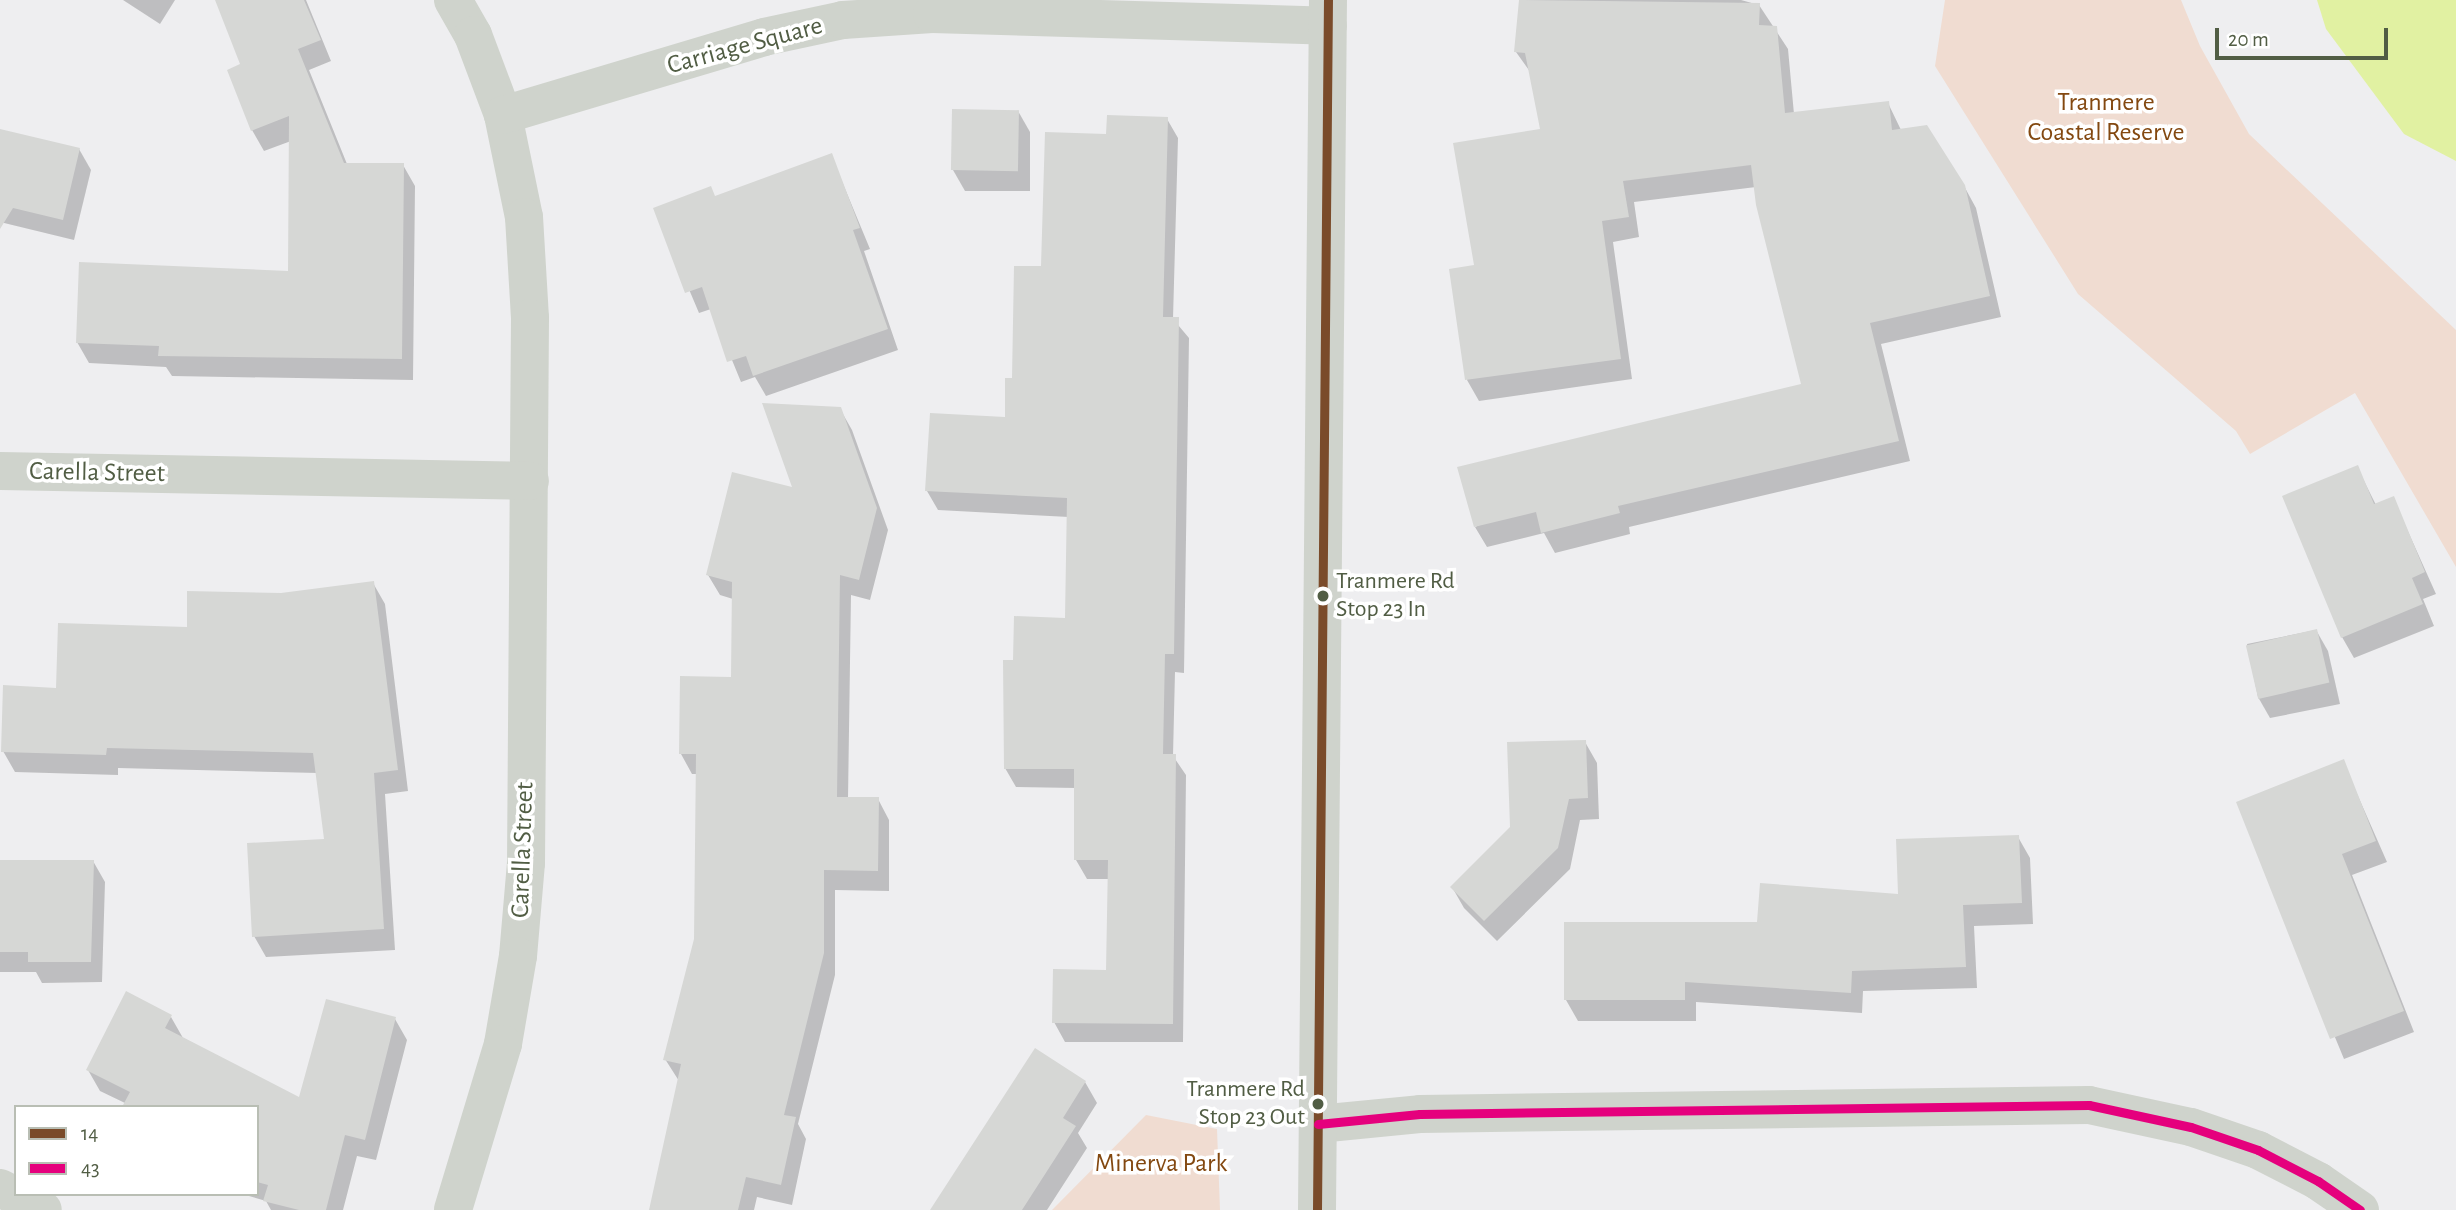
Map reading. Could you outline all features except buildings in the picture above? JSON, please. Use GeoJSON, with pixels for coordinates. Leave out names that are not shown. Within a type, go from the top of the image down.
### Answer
{"type":"FeatureCollection","features":[{"type":"Feature","properties":{"kind":"street","name":"Carella Street"},"geometry":{"type":"LineString","coordinates":[[453,0],[473,34],[503,115],[524,217],[530,318],[526,863],[518,956],[503,1044],[453,1210]]}},
{"type":"Feature","properties":{"kind":"street","name":"Carriage Square"},"geometry":{"type":"LineString","coordinates":[[503,115],[764,37],[843,20],[932,14],[1328,13]]}},
{"type":"Feature","properties":{"kind":"street"},"geometry":{"type":"LineString","coordinates":[[1317,1210],[1328,13]]}},
{"type":"Feature","properties":{"kind":"street","name":"Carella Street"},"geometry":{"type":"LineString","coordinates":[[0,471],[530,481]]}},
{"type":"Feature","properties":{"kind":"street"},"geometry":{"type":"LineString","coordinates":[[1318,1124],[1420,1114],[2088,1105],[2191,1128],[2258,1150],[2318,1181],[2360,1210]]}},
{"type":"Feature","properties":{"kind":"street"},"geometry":{"type":"LineString","coordinates":[[16,1196],[43,1210]]}},
{"type":"Feature","properties":{"kind":"green space","name":"Tranmere Coastal Reserve"},"geometry":{"type":"Polygon","coordinates":[[[1945,0],[2181,0],[2200,46],[2249,134],[2456,330],[2456,567],[2355,393],[2250,454],[2236,431],[2078,294],[1935,66],[1945,0]]]}},
{"type":"Feature","properties":{"kind":"green space","name":"Minerva Park"},"geometry":{"type":"Polygon","coordinates":[[[1146,1115],[1217,1129],[1220,1210],[1052,1210],[1146,1115]]]}},
{"type":"Feature","properties":{"kind":"shaded area"},"geometry":{"type":"Polygon","coordinates":[[[2317,0],[2456,0],[2456,161],[2404,134],[2326,29],[2317,0]]]}},
{"type":"Feature","properties":{"kind":"transit line","name":"14"},"geometry":{"type":"LineString","coordinates":[[1317,1210],[1328,0]]}},
{"type":"Feature","properties":{"kind":"transit line","name":"43"},"geometry":{"type":"LineString","coordinates":[[1318,1124],[1420,1114],[2089,1105],[2191,1127],[2258,1150],[2318,1181],[2360,1210]]}},
{"type":"Feature","properties":{"kind":"place","name":"Tranmere Rd Stop 23 In"},"geometry":{"type":"Point","coordinates":[1323,596]}},
{"type":"Feature","properties":{"kind":"place","name":"Tranmere Rd Stop 23 Out"},"geometry":{"type":"Point","coordinates":[1318,1104]}}]}
